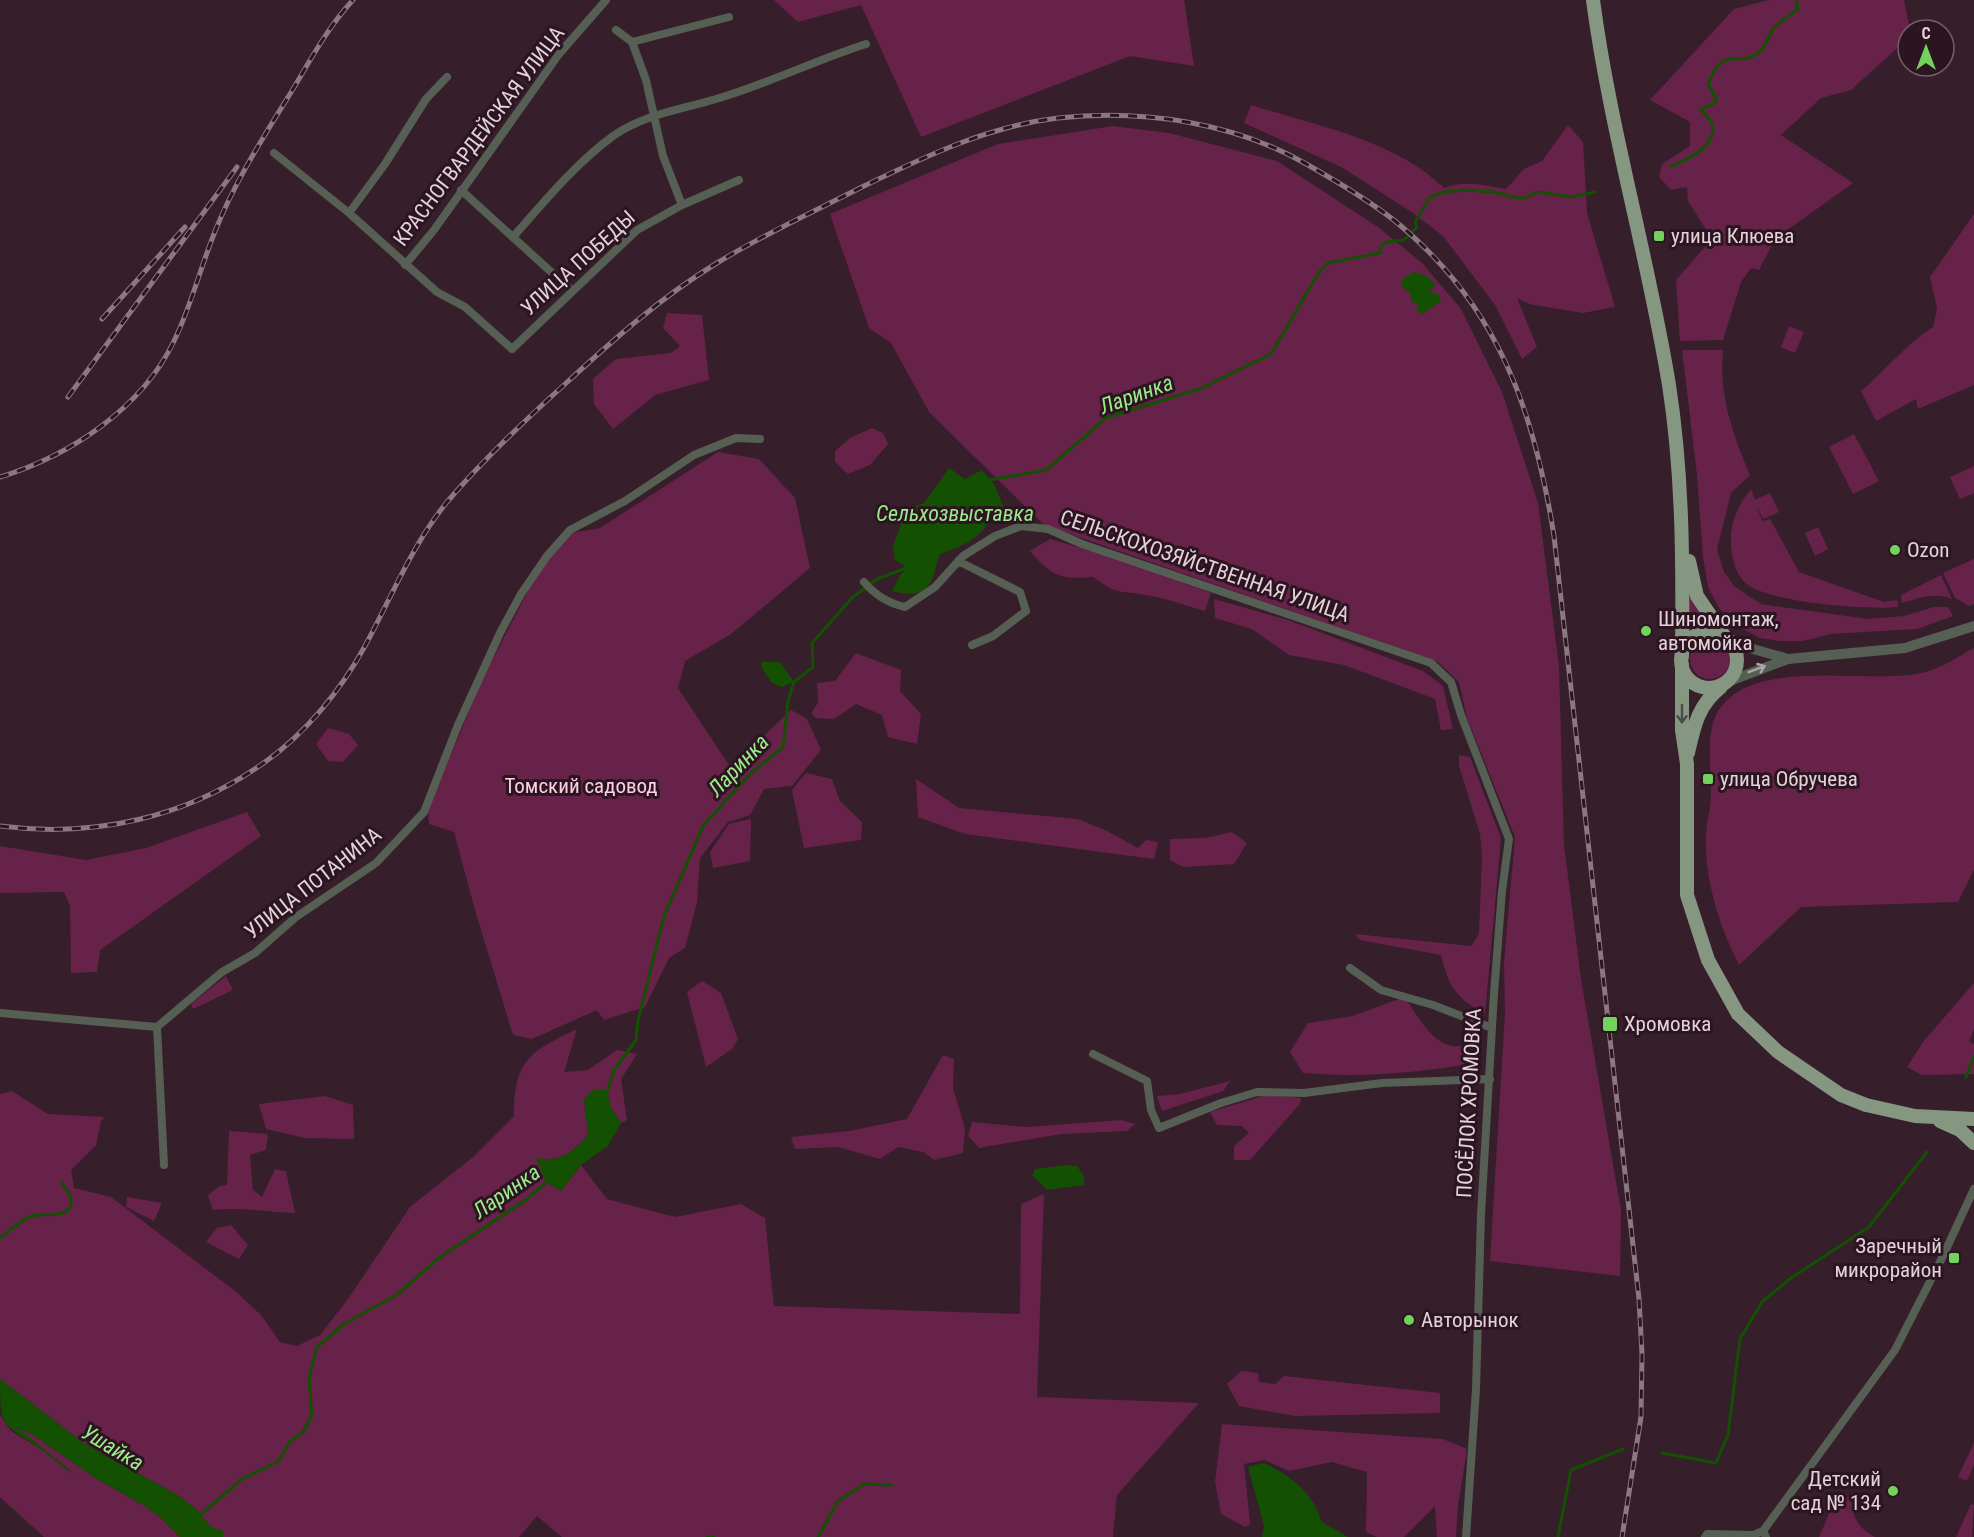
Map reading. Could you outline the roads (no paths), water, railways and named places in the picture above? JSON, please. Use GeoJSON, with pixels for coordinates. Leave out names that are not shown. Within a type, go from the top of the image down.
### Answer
{"type":"FeatureCollection","features":[{"type":"Feature","properties":{"kind":"main road"},"geometry":{"type":"LineString","coordinates":[[1593,0],[1610,97],[1669,385],[1683,536],[1682,730],[1687,764],[1687,895],[1708,960],[1738,1014],[1778,1052],[1841,1095],[1882,1109],[1936,1119],[1974,1119]]}},
{"type":"Feature","properties":{"kind":"main road"},"geometry":{"type":"LineString","coordinates":[[1683,536],[1697,596],[1728,640],[1737,663],[1727,681],[1708,697],[1698,712],[1687,764]]}},
{"type":"Feature","properties":{"kind":"main road"},"geometry":{"type":"LineString","coordinates":[[1727,681],[1714,687],[1699,686],[1688,677],[1682,661],[1687,644],[1697,635],[1711,632],[1728,640]]}},
{"type":"Feature","properties":{"kind":"main road"},"geometry":{"type":"LineString","coordinates":[[1936,1119],[1960,1130],[1974,1143]]}},
{"type":"Feature","properties":{"kind":"street","name":"КРАСНОГВАРДЕЙСКАЯ УЛИЦА"},"geometry":{"type":"LineString","coordinates":[[405,266],[559,54],[606,0]]}},
{"type":"Feature","properties":{"kind":"street"},"geometry":{"type":"LineString","coordinates":[[632,42],[729,17]]}},
{"type":"Feature","properties":{"kind":"street"},"geometry":{"type":"LineString","coordinates":[[616,30],[632,42],[646,80],[663,156],[682,205]]}},
{"type":"Feature","properties":{"kind":"street"},"geometry":{"type":"LineString","coordinates":[[513,237],[584,162],[613,136],[653,115],[716,99],[866,44]]}},
{"type":"Feature","properties":{"kind":"street"},"geometry":{"type":"LineString","coordinates":[[349,213],[386,164],[426,99],[447,77]]}},
{"type":"Feature","properties":{"kind":"street"},"geometry":{"type":"LineString","coordinates":[[274,153],[349,213],[405,266]]}},
{"type":"Feature","properties":{"kind":"street","name":"УЛИЦА ПОБЕДЫ"},"geometry":{"type":"LineString","coordinates":[[405,266],[437,292],[465,308],[512,349],[571,290],[637,230],[682,205],[739,180]]}},
{"type":"Feature","properties":{"kind":"street"},"geometry":{"type":"LineString","coordinates":[[461,190],[571,290]]}},
{"type":"Feature","properties":{"kind":"street","name":"УЛИЦА ПОТАНИНА"},"geometry":{"type":"LineString","coordinates":[[157,1027],[222,972],[255,953],[296,917],[376,863],[424,812],[482,669],[521,594],[547,556],[570,530],[625,501],[694,455],[736,438],[760,439]]}},
{"type":"Feature","properties":{"kind":"street","name":"СЕЛЬСКОХОЗЯЙСТВЕННАЯ УЛИЦА"},"geometry":{"type":"LineString","coordinates":[[864,582],[872,591],[891,604],[904,607],[935,587],[958,561],[995,536],[1021,526],[1048,529],[1082,544],[1431,663],[1451,682]]}},
{"type":"Feature","properties":{"kind":"street"},"geometry":{"type":"LineString","coordinates":[[958,561],[1020,592],[1026,611],[993,636],[972,645]]}},
{"type":"Feature","properties":{"kind":"street"},"geometry":{"type":"LineString","coordinates":[[1727,681],[1788,659],[1905,648],[1974,626]]}},
{"type":"Feature","properties":{"kind":"street"},"geometry":{"type":"LineString","coordinates":[[1728,640],[1788,659]]}},
{"type":"Feature","properties":{"kind":"street","name":"ПОСЁЛОК ХРОМОВКА"},"geometry":{"type":"LineString","coordinates":[[1451,682],[1461,715],[1509,839],[1502,891],[1480,1215],[1476,1389],[1466,1537]]}},
{"type":"Feature","properties":{"kind":"street"},"geometry":{"type":"LineString","coordinates":[[1350,968],[1381,990],[1432,1005],[1492,1028]]}},
{"type":"Feature","properties":{"kind":"street"},"geometry":{"type":"LineString","coordinates":[[0,1013],[157,1027],[164,1166]]}},
{"type":"Feature","properties":{"kind":"street"},"geometry":{"type":"LineString","coordinates":[[1094,1054],[1147,1081],[1151,1110],[1159,1128],[1221,1103],[1257,1092],[1304,1093],[1382,1083],[1490,1079]]}},
{"type":"Feature","properties":{"kind":"street"},"geometry":{"type":"LineString","coordinates":[[1705,1537],[1707,1534],[1764,1534],[1895,1350],[1974,1190]]}},
{"type":"Feature","properties":{"kind":"water"},"geometry":{"type":"Polygon","coordinates":[[[1414,272],[1427,276],[1436,285],[1429,291],[1439,295],[1441,301],[1422,314],[1416,310],[1418,304],[1411,301],[1410,293],[1401,286],[1402,279],[1414,272]]]}},
{"type":"Feature","properties":{"kind":"water","name":"Сельхозвыставка"},"geometry":{"type":"Polygon","coordinates":[[[949,468],[965,479],[982,470],[994,484],[1004,508],[974,538],[939,555],[934,575],[926,588],[913,594],[892,591],[900,575],[908,568],[895,560],[893,546],[906,510],[924,503],[949,468]]]}},
{"type":"Feature","properties":{"kind":"water"},"geometry":{"type":"Polygon","coordinates":[[[762,662],[780,662],[794,682],[782,687],[772,683],[761,667],[762,662]]]}},
{"type":"Feature","properties":{"kind":"water"},"geometry":{"type":"Polygon","coordinates":[[[593,1090],[607,1090],[611,1108],[621,1123],[608,1146],[581,1165],[561,1191],[546,1182],[536,1158],[559,1158],[571,1152],[588,1135],[584,1099],[593,1090]]]}},
{"type":"Feature","properties":{"kind":"water"},"geometry":{"type":"Polygon","coordinates":[[[1065,1165],[1077,1166],[1084,1176],[1084,1185],[1048,1190],[1032,1176],[1035,1169],[1065,1165]]]}},
{"type":"Feature","properties":{"kind":"water"},"geometry":{"type":"Polygon","coordinates":[[[0,1379],[85,1444],[179,1496],[196,1509],[211,1527],[223,1531],[223,1537],[180,1537],[145,1506],[95,1478],[35,1436],[16,1426],[73,1473],[64,1468],[6,1424],[1,1409],[0,1379]]]}},
{"type":"Feature","properties":{"kind":"water"},"geometry":{"type":"Polygon","coordinates":[[[1264,1463],[1284,1474],[1307,1494],[1322,1522],[1348,1537],[1262,1537],[1264,1526],[1248,1467],[1264,1463]]]}},
{"type":"Feature","properties":{"kind":"waterway","name":"Ларинка"},"geometry":{"type":"LineString","coordinates":[[1671,166],[1700,151],[1710,139],[1713,132],[1712,124],[1701,109],[1715,103],[1716,98],[1708,84],[1714,71],[1725,60],[1743,59],[1761,51],[1775,26],[1798,9],[1796,0]]}},
{"type":"Feature","properties":{"kind":"waterway","name":"Ларинка"},"geometry":{"type":"LineString","coordinates":[[989,480],[1046,470],[1106,418],[1202,388],[1271,354],[1319,272],[1328,263],[1380,253],[1381,246],[1387,242],[1404,240],[1417,227],[1415,222],[1430,197],[1444,192],[1464,190],[1495,192],[1517,198],[1525,198],[1537,192],[1573,197],[1595,192]]}},
{"type":"Feature","properties":{"kind":"waterway","name":"Ларинка"},"geometry":{"type":"LineString","coordinates":[[607,1092],[614,1070],[636,1040],[638,1021],[664,916],[703,826],[748,776],[783,747],[788,701],[794,682],[813,667],[812,643],[852,598],[877,579],[909,567]]}},
{"type":"Feature","properties":{"kind":"waterway","name":"Хромовка"},"geometry":{"type":"LineString","coordinates":[[1966,1077],[1974,1057]]}},
{"type":"Feature","properties":{"kind":"waterway","name":"Хромовка"},"geometry":{"type":"LineString","coordinates":[[1662,1453],[1716,1463],[1728,1435],[1740,1339],[1762,1302],[1791,1278],[1869,1227],[1927,1152]]}},
{"type":"Feature","properties":{"kind":"waterway","name":"Ларинка"},"geometry":{"type":"LineString","coordinates":[[199,1516],[242,1479],[279,1461],[290,1441],[303,1432],[312,1416],[309,1378],[317,1347],[344,1324],[398,1294],[440,1257],[527,1199],[549,1180]]}},
{"type":"Feature","properties":{"kind":"waterway"},"geometry":{"type":"LineString","coordinates":[[0,1238],[28,1218],[63,1213],[68,1210],[71,1206],[71,1197],[62,1183]]}},
{"type":"Feature","properties":{"kind":"waterway","name":"Хромовка"},"geometry":{"type":"LineString","coordinates":[[1558,1537],[1571,1470],[1623,1449]]}},
{"type":"Feature","properties":{"kind":"waterway"},"geometry":{"type":"LineString","coordinates":[[818,1537],[838,1501],[864,1484],[892,1485]]}},
{"type":"Feature","properties":{"kind":"waterway"},"geometry":{"type":"LineString","coordinates":[[707,1537],[714,1537]]}},
{"type":"Feature","properties":{"kind":"railway"},"geometry":{"type":"LineString","coordinates":[[0,477],[26,468],[77,442],[101,426],[143,388],[174,341],[214,234],[239,180],[319,45],[353,0]]}},
{"type":"Feature","properties":{"kind":"railway"},"geometry":{"type":"LineString","coordinates":[[0,826],[70,829],[105,826],[138,819],[172,810],[204,797],[265,762],[295,738],[345,679],[423,536],[447,502],[475,471],[533,413],[638,320],[696,276],[771,232],[934,153],[983,135],[1032,122],[1090,116],[1155,118],[1219,129],[1279,150],[1342,185],[1374,206],[1431,253],[1460,288],[1485,324],[1506,363],[1535,445],[1554,536],[1639,1299],[1642,1354],[1641,1417],[1622,1537]]}},
{"type":"Feature","properties":{"kind":"railway"},"geometry":{"type":"LineString","coordinates":[[68,397],[237,167]]}},
{"type":"Feature","properties":{"kind":"railway"},"geometry":{"type":"LineString","coordinates":[[102,319],[185,227]]}},
{"type":"Feature","properties":{"kind":"place","name":"улица Клюева"},"geometry":{"type":"Point","coordinates":[1659,236]}},
{"type":"Feature","properties":{"kind":"place","name":"Ozon"},"geometry":{"type":"Point","coordinates":[1895,550]}},
{"type":"Feature","properties":{"kind":"place","name":"Шиномонтаж, автомойка"},"geometry":{"type":"Point","coordinates":[1646,631]}},
{"type":"Feature","properties":{"kind":"place","name":"улица Обручева"},"geometry":{"type":"Point","coordinates":[1708,779]}},
{"type":"Feature","properties":{"kind":"place","name":"Хромовка"},"geometry":{"type":"Point","coordinates":[1610,1024]}},
{"type":"Feature","properties":{"kind":"place","name":"Заречный микрорайон"},"geometry":{"type":"Point","coordinates":[1954,1258]}},
{"type":"Feature","properties":{"kind":"place","name":"Авторынок"},"geometry":{"type":"Point","coordinates":[1409,1320]}},
{"type":"Feature","properties":{"kind":"place","name":"Детский сад № 134"},"geometry":{"type":"Point","coordinates":[1893,1491]}},
{"type":"Feature","properties":{"kind":"park label","name":"Томский садовод"},"geometry":{"type":"Point","coordinates":[581,786]}},
{"type":"Feature","properties":{"kind":"water label","name":"Ушайка"},"geometry":{"type":"Point","coordinates":[113,1447]}}]}
